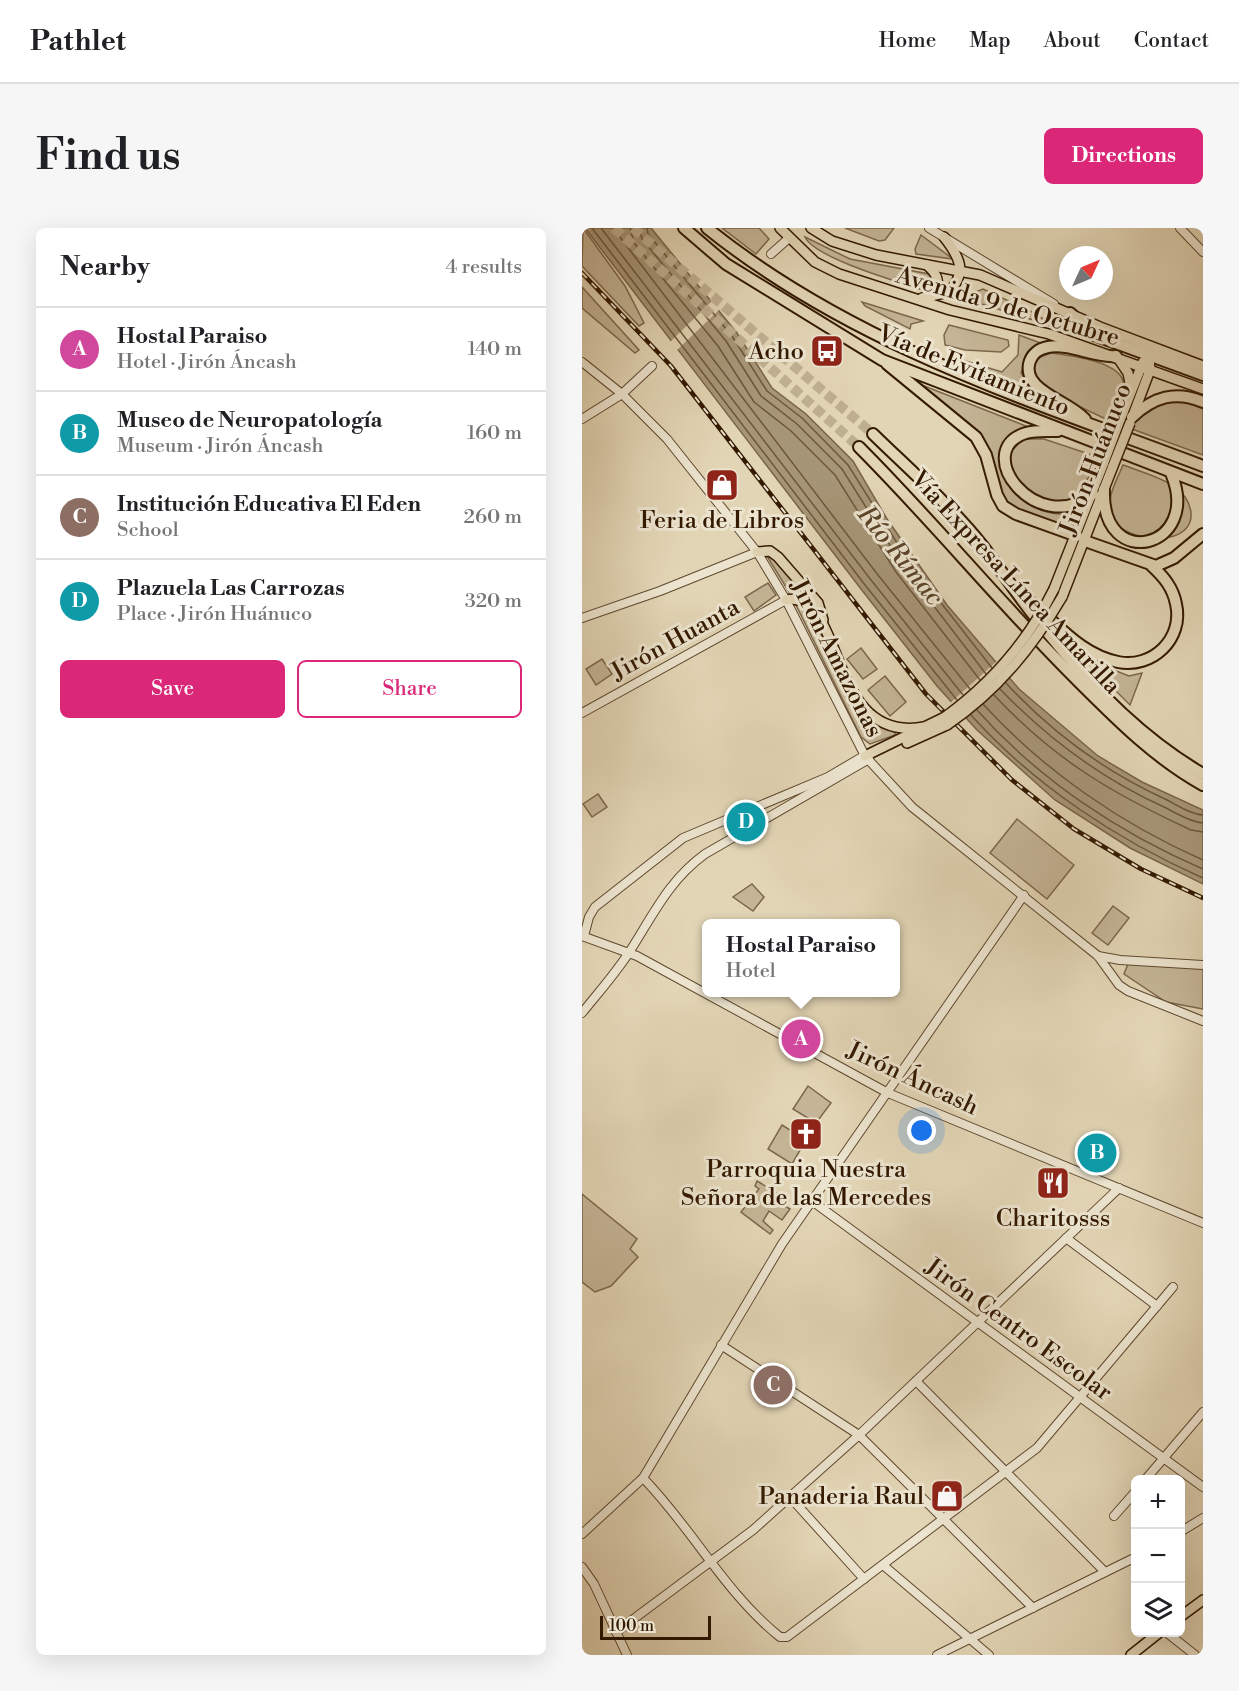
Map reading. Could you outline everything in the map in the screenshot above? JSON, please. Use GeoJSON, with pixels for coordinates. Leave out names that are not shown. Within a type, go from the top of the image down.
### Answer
{"type":"FeatureCollection","features":[{"type":"Feature","properties":{"kind":"highway","name":"Vía de Evitamiento"},"geometry":{"type":"LineString","coordinates":[[684,228],[726,264],[882,360],[1203,484]]}},
{"type":"Feature","properties":{"kind":"highway","name":"Vía de Evitamiento"},"geometry":{"type":"LineString","coordinates":[[707,228],[827,310],[880,338],[935,363],[1201,464]]}},
{"type":"Feature","properties":{"kind":"highway"},"geometry":{"type":"LineString","coordinates":[[1070,313],[1094,335],[1203,375]]}},
{"type":"Feature","properties":{"kind":"highway"},"geometry":{"type":"LineString","coordinates":[[1089,423],[1073,407],[1034,384],[1028,365],[1032,356],[1047,347],[1067,348],[1105,357],[1116,356]]}},
{"type":"Feature","properties":{"kind":"highway"},"geometry":{"type":"LineString","coordinates":[[882,360],[929,401],[960,421],[976,436],[986,455],[997,495],[1003,506],[1016,514],[1152,566],[1170,586],[1176,602],[1177,618],[1171,638],[1154,657],[1137,664],[1117,662],[1087,650],[1014,590]]}},
{"type":"Feature","properties":{"kind":"highway"},"geometry":{"type":"LineString","coordinates":[[1127,420],[1148,404],[1167,396],[1186,396],[1203,402]]}},
{"type":"Feature","properties":{"kind":"highway"},"geometry":{"type":"LineString","coordinates":[[1067,431],[1036,431],[1023,434],[1014,440],[1005,455],[1007,475],[1021,490],[1050,507],[1072,507],[1093,494]]}},
{"type":"Feature","properties":{"kind":"highway","name":"Vía Expresa Línea Amarilla"},"geometry":{"type":"LineString","coordinates":[[873,434],[955,514],[982,545],[1048,634],[1116,706],[1161,746],[1203,774]]}},
{"type":"Feature","properties":{"kind":"highway","name":"Vía Expresa Línea Amarilla"},"geometry":{"type":"LineString","coordinates":[[859,447],[928,517],[1005,607],[1104,707],[1160,757],[1203,785]]}},
{"type":"Feature","properties":{"kind":"highway"},"geometry":{"type":"LineString","coordinates":[[1166,469],[1186,490]]}},
{"type":"Feature","properties":{"kind":"highway"},"geometry":{"type":"LineString","coordinates":[[1104,490],[1108,513],[1120,531],[1142,540],[1177,540],[1190,530]]}},
{"type":"Feature","properties":{"kind":"highway"},"geometry":{"type":"LineString","coordinates":[[1152,566],[1166,563],[1203,534]]}},
{"type":"Feature","properties":{"kind":"main road","name":"Avenida 9 de Octubre"},"geometry":{"type":"LineString","coordinates":[[780,228],[815,261],[839,274],[913,299],[1049,334],[1116,356],[1203,389]]}},
{"type":"Feature","properties":{"kind":"main road","name":"Avenida 9 de Octubre"},"geometry":{"type":"LineString","coordinates":[[810,228],[846,246],[876,255],[962,270],[1203,366]]}},
{"type":"Feature","properties":{"kind":"main road"},"geometry":{"type":"LineString","coordinates":[[913,299],[938,297],[949,292],[962,270],[956,252],[944,237]]}},
{"type":"Feature","properties":{"kind":"main road"},"geometry":{"type":"LineString","coordinates":[[913,299],[931,294],[937,287],[936,276],[926,264]]}},
{"type":"Feature","properties":{"kind":"main road"},"geometry":{"type":"LineString","coordinates":[[1116,356],[1128,373],[1131,392]]}},
{"type":"Feature","properties":{"kind":"main road","name":"Jirón Huánuco"},"geometry":{"type":"LineString","coordinates":[[867,758],[946,721],[981,700],[1008,674],[1046,624],[1062,597],[1093,494],[1109,464],[1127,420],[1149,356]]}},
{"type":"Feature","properties":{"kind":"main road","name":"Jirón Huánuco"},"geometry":{"type":"LineString","coordinates":[[1127,420],[1131,392],[1145,368]]}},
{"type":"Feature","properties":{"kind":"main road","name":"Jirón Huánuco"},"geometry":{"type":"LineString","coordinates":[[867,758],[924,727],[946,721],[1001,669],[1028,634],[1081,539],[1104,490],[1109,464]]}},
{"type":"Feature","properties":{"kind":"main road"},"geometry":{"type":"LineString","coordinates":[[757,552],[770,551],[778,557],[818,603],[823,623],[849,684],[864,710],[873,718],[893,727],[924,727]]}},
{"type":"Feature","properties":{"kind":"main road"},"geometry":{"type":"LineString","coordinates":[[786,600],[797,598],[806,600],[823,623]]}},
{"type":"Feature","properties":{"kind":"main road"},"geometry":{"type":"LineString","coordinates":[[1185,1613],[1203,1600]]}},
{"type":"Feature","properties":{"kind":"main road"},"geometry":{"type":"LineString","coordinates":[[1131,1655],[1154,1637]]}},
{"type":"Feature","properties":{"kind":"street"},"geometry":{"type":"LineString","coordinates":[[929,228],[1070,313]]}},
{"type":"Feature","properties":{"kind":"street"},"geometry":{"type":"LineString","coordinates":[[1180,228],[1203,252]]}},
{"type":"Feature","properties":{"kind":"street"},"geometry":{"type":"LineString","coordinates":[[771,254],[789,238]]}},
{"type":"Feature","properties":{"kind":"street","name":"Jirón Amazonas"},"geometry":{"type":"LineString","coordinates":[[582,362],[622,394],[667,439],[757,552],[786,600],[867,758],[912,807],[1098,956],[1119,985],[1128,991],[1203,1020]]}},
{"type":"Feature","properties":{"kind":"street"},"geometry":{"type":"LineString","coordinates":[[582,419],[622,394],[652,366]]}},
{"type":"Feature","properties":{"kind":"street"},"geometry":{"type":"LineString","coordinates":[[582,618],[660,591],[757,552]]}},
{"type":"Feature","properties":{"kind":"street","name":"Jirón Huanta"},"geometry":{"type":"LineString","coordinates":[[582,713],[786,600]]}},
{"type":"Feature","properties":{"kind":"street","name":"Jirón Huánuco"},"geometry":{"type":"LineString","coordinates":[[582,937],[595,907],[680,840],[867,758]]}},
{"type":"Feature","properties":{"kind":"street","name":"Jirón Huánuco"},"geometry":{"type":"LineString","coordinates":[[582,1013],[629,952],[658,903],[682,872],[705,854],[867,758]]}},
{"type":"Feature","properties":{"kind":"street"},"geometry":{"type":"LineString","coordinates":[[582,1534],[643,1478],[773,1257],[1024,895]]}},
{"type":"Feature","properties":{"kind":"street","name":"Jirón Áncash"},"geometry":{"type":"LineString","coordinates":[[582,937],[629,952],[702,992]]}},
{"type":"Feature","properties":{"kind":"street"},"geometry":{"type":"LineString","coordinates":[[1098,956],[1203,965]]}},
{"type":"Feature","properties":{"kind":"street","name":"Jirón Áncash"},"geometry":{"type":"LineString","coordinates":[[712,997],[888,1093],[1203,1222]]}},
{"type":"Feature","properties":{"kind":"street"},"geometry":{"type":"LineString","coordinates":[[616,1632],[712,1563],[790,1497],[859,1435],[1119,1188]]}},
{"type":"Feature","properties":{"kind":"street","name":"Jirón Centro Escolar"},"geometry":{"type":"LineString","coordinates":[[812,1201],[1162,1460],[1203,1487]]}},
{"type":"Feature","properties":{"kind":"street"},"geometry":{"type":"LineString","coordinates":[[1066,1238],[1157,1306]]}},
{"type":"Feature","properties":{"kind":"street"},"geometry":{"type":"LineString","coordinates":[[643,1478],[668,1505],[756,1616],[780,1637],[788,1637],[1037,1448],[1173,1287]]}},
{"type":"Feature","properties":{"kind":"street"},"geometry":{"type":"LineString","coordinates":[[721,1345],[859,1435],[1033,1608]]}},
{"type":"Feature","properties":{"kind":"street"},"geometry":{"type":"LineString","coordinates":[[916,1381],[1105,1572]]}},
{"type":"Feature","properties":{"kind":"street"},"geometry":{"type":"LineString","coordinates":[[1149,1475],[1203,1412]]}},
{"type":"Feature","properties":{"kind":"street"},"geometry":{"type":"LineString","coordinates":[[790,1497],[864,1579]]}},
{"type":"Feature","properties":{"kind":"street"},"geometry":{"type":"LineString","coordinates":[[1114,1516],[1131,1497]]}},
{"type":"Feature","properties":{"kind":"street"},"geometry":{"type":"LineString","coordinates":[[1185,1529],[1203,1518]]}},
{"type":"Feature","properties":{"kind":"street"},"geometry":{"type":"LineString","coordinates":[[938,1655],[1131,1559]]}},
{"type":"Feature","properties":{"kind":"street"},"geometry":{"type":"LineString","coordinates":[[883,1565],[989,1655]]}},
{"type":"Feature","properties":{"kind":"street"},"geometry":{"type":"LineString","coordinates":[[582,1567],[594,1584],[627,1655]]}},
{"type":"Feature","properties":{"kind":"street"},"geometry":{"type":"LineString","coordinates":[[1173,1637],[1196,1655]]}},
{"type":"Feature","properties":{"kind":"shaded area"},"geometry":{"type":"Polygon","coordinates":[[[583,228],[625,286],[644,323],[639,326],[582,266],[583,228]]]}},
{"type":"Feature","properties":{"kind":"shaded area"},"geometry":{"type":"Polygon","coordinates":[[[722,228],[759,228],[769,239],[756,254],[722,228]]]}},
{"type":"Feature","properties":{"kind":"shaded area"},"geometry":{"type":"Polygon","coordinates":[[[845,228],[894,228],[885,240],[879,241],[845,228]]]}},
{"type":"Feature","properties":{"kind":"shaded area"},"geometry":{"type":"Polygon","coordinates":[[[921,235],[953,259],[916,254],[915,249],[921,235]]]}},
{"type":"Feature","properties":{"kind":"shaded area"},"geometry":{"type":"Polygon","coordinates":[[[805,237],[850,259],[929,274],[933,285],[923,290],[858,268],[824,253],[805,237]]]}},
{"type":"Feature","properties":{"kind":"shaded area"},"geometry":{"type":"Polygon","coordinates":[[[582,287],[639,350],[635,353],[582,308],[582,287]]]}},
{"type":"Feature","properties":{"kind":"shaded area"},"geometry":{"type":"Polygon","coordinates":[[[983,289],[1032,312],[1056,327],[975,302],[973,293],[983,289]]]}},
{"type":"Feature","properties":{"kind":"shaded area"},"geometry":{"type":"Polygon","coordinates":[[[862,302],[923,321],[911,324],[910,329],[865,306],[862,302]]]}},
{"type":"Feature","properties":{"kind":"shaded area"},"geometry":{"type":"Polygon","coordinates":[[[949,325],[1008,340],[1009,346],[1001,352],[965,350],[945,345],[944,335],[949,325]]]}},
{"type":"Feature","properties":{"kind":"shaded area"},"geometry":{"type":"Polygon","coordinates":[[[1019,335],[1043,344],[1027,354],[1021,373],[1041,395],[959,359],[1002,372],[1018,355],[1019,335]]]}},
{"type":"Feature","properties":{"kind":"shaded area"},"geometry":{"type":"Polygon","coordinates":[[[1051,353],[1092,360],[1112,368],[1119,374],[1123,386],[1110,421],[1055,395],[1032,376],[1033,360],[1051,353]]]}},
{"type":"Feature","properties":{"kind":"shaded area"},"geometry":{"type":"Polygon","coordinates":[[[904,378],[1031,428],[1000,457],[1002,468],[1012,488],[1028,503],[1048,512],[1066,514],[1078,511],[1070,528],[1019,512],[1006,503],[1002,498],[990,455],[983,442],[953,411],[904,378]]]}},
{"type":"Feature","properties":{"kind":"shaded area"},"geometry":{"type":"Polygon","coordinates":[[[1180,399],[1203,406],[1203,455],[1132,429],[1146,411],[1180,399]]]}},
{"type":"Feature","properties":{"kind":"shaded area"},"geometry":{"type":"Polygon","coordinates":[[[1024,439],[1044,439],[1098,457],[1082,489],[1074,498],[1065,503],[1044,500],[1013,480],[1009,453],[1024,439]]]}},
{"type":"Feature","properties":{"kind":"shaded area"},"geometry":{"type":"Polygon","coordinates":[[[1123,465],[1162,479],[1180,491],[1189,504],[1191,512],[1188,526],[1174,536],[1149,538],[1131,533],[1116,524],[1110,511],[1110,497],[1123,465]]]}},
{"type":"Feature","properties":{"kind":"shaded area"},"geometry":{"type":"Polygon","coordinates":[[[767,556],[774,559],[799,586],[789,592],[767,556]]]}},
{"type":"Feature","properties":{"kind":"shaded area"},"geometry":{"type":"Polygon","coordinates":[[[768,583],[776,595],[754,611],[745,597],[768,583]]]}},
{"type":"Feature","properties":{"kind":"shaded area"},"geometry":{"type":"Polygon","coordinates":[[[794,601],[808,608],[859,709],[881,726],[895,731],[895,735],[870,744],[861,737],[794,601]]]}},
{"type":"Feature","properties":{"kind":"shaded area"},"geometry":{"type":"Polygon","coordinates":[[[861,648],[877,669],[863,679],[847,659],[861,648]]]}},
{"type":"Feature","properties":{"kind":"shaded area"},"geometry":{"type":"Polygon","coordinates":[[[1083,658],[1129,676],[1142,673],[1130,705],[1083,658]]]}},
{"type":"Feature","properties":{"kind":"shaded area"},"geometry":{"type":"Polygon","coordinates":[[[602,659],[612,674],[596,685],[586,669],[602,659]]]}},
{"type":"Feature","properties":{"kind":"shaded area"},"geometry":{"type":"Polygon","coordinates":[[[885,676],[906,702],[890,716],[868,690],[885,676]]]}},
{"type":"Feature","properties":{"kind":"shaded area"},"geometry":{"type":"Polygon","coordinates":[[[598,794],[607,807],[592,817],[583,804],[598,794]]]}},
{"type":"Feature","properties":{"kind":"shaded area"},"geometry":{"type":"Polygon","coordinates":[[[1017,819],[1074,865],[1047,899],[990,853],[1017,819]]]}},
{"type":"Feature","properties":{"kind":"shaded area"},"geometry":{"type":"Polygon","coordinates":[[[752,884],[764,897],[753,911],[733,897],[752,884]]]}},
{"type":"Feature","properties":{"kind":"shaded area"},"geometry":{"type":"Polygon","coordinates":[[[1113,906],[1129,918],[1108,945],[1092,933],[1113,906]]]}},
{"type":"Feature","properties":{"kind":"shaded area"},"geometry":{"type":"Polygon","coordinates":[[[1128,964],[1203,969],[1203,1009],[1166,1002],[1124,974],[1128,964]]]}},
{"type":"Feature","properties":{"kind":"shaded area"},"geometry":{"type":"Polygon","coordinates":[[[808,1086],[831,1103],[816,1123],[793,1109],[808,1086]]]}},
{"type":"Feature","properties":{"kind":"shaded area"},"geometry":{"type":"Polygon","coordinates":[[[782,1125],[806,1140],[792,1164],[768,1149],[782,1125]]]}},
{"type":"Feature","properties":{"kind":"shaded area"},"geometry":{"type":"Polygon","coordinates":[[[757,1181],[777,1193],[773,1199],[790,1209],[782,1220],[769,1211],[763,1221],[773,1230],[770,1234],[741,1212],[759,1189],[755,1186],[757,1181]]]}},
{"type":"Feature","properties":{"kind":"shaded area"},"geometry":{"type":"Polygon","coordinates":[[[582,1194],[637,1239],[630,1249],[638,1257],[611,1286],[595,1292],[582,1282],[582,1194]]]}},
{"type":"Feature","properties":{"kind":"water","name":"Río Rímac"},"geometry":{"type":"Polygon","coordinates":[[[585,228],[651,228],[737,333],[772,388],[806,414],[853,461],[887,519],[947,605],[1019,689],[1098,756],[1142,782],[1203,810],[1203,884],[1130,848],[1055,800],[977,730],[937,686],[861,589],[585,228]]]}},
{"type":"Feature","properties":{"kind":"pier"},"geometry":{"type":"Polygon","coordinates":[[[713,300],[720,309],[675,352],[669,343],[713,300]]]}},
{"type":"Feature","properties":{"kind":"pier"},"geometry":{"type":"Polygon","coordinates":[[[997,661],[1011,676],[962,718],[949,704],[997,661]]]}},
{"type":"Feature","properties":{"kind":"tunnel"},"geometry":{"type":"LineString","coordinates":[[614,228],[859,447]]}},
{"type":"Feature","properties":{"kind":"tunnel"},"geometry":{"type":"LineString","coordinates":[[633,228],[873,434]]}},
{"type":"Feature","properties":{"kind":"railway"},"geometry":{"type":"LineString","coordinates":[[582,273],[671,366],[926,694],[1012,780],[1074,829],[1141,869],[1203,898]]}},
{"type":"Feature","properties":{"kind":"place","name":"Acho"},"geometry":{"type":"Point","coordinates":[827,351]}},
{"type":"Feature","properties":{"kind":"place","name":"Feria de Libros"},"geometry":{"type":"Point","coordinates":[722,485]}},
{"type":"Feature","properties":{"kind":"place","name":"Plazuela Las Carrozas"},"geometry":{"type":"Point","coordinates":[746,822]}},
{"type":"Feature","properties":{"kind":"place","name":"Hostal Paraiso"},"geometry":{"type":"Point","coordinates":[801,1039]}},
{"type":"Feature","properties":{"kind":"place","name":"Parroquia Nuestra Señora de las Mercedes"},"geometry":{"type":"Point","coordinates":[806,1134]}},
{"type":"Feature","properties":{"kind":"place","name":"Museo de Neuropatología"},"geometry":{"type":"Point","coordinates":[1097,1153]}},
{"type":"Feature","properties":{"kind":"place","name":"Charitosss"},"geometry":{"type":"Point","coordinates":[1053,1183]}},
{"type":"Feature","properties":{"kind":"place","name":"Institución Educativa El Eden"},"geometry":{"type":"Point","coordinates":[773,1385]}},
{"type":"Feature","properties":{"kind":"place","name":"Panaderia Raul"},"geometry":{"type":"Point","coordinates":[947,1496]}}]}
